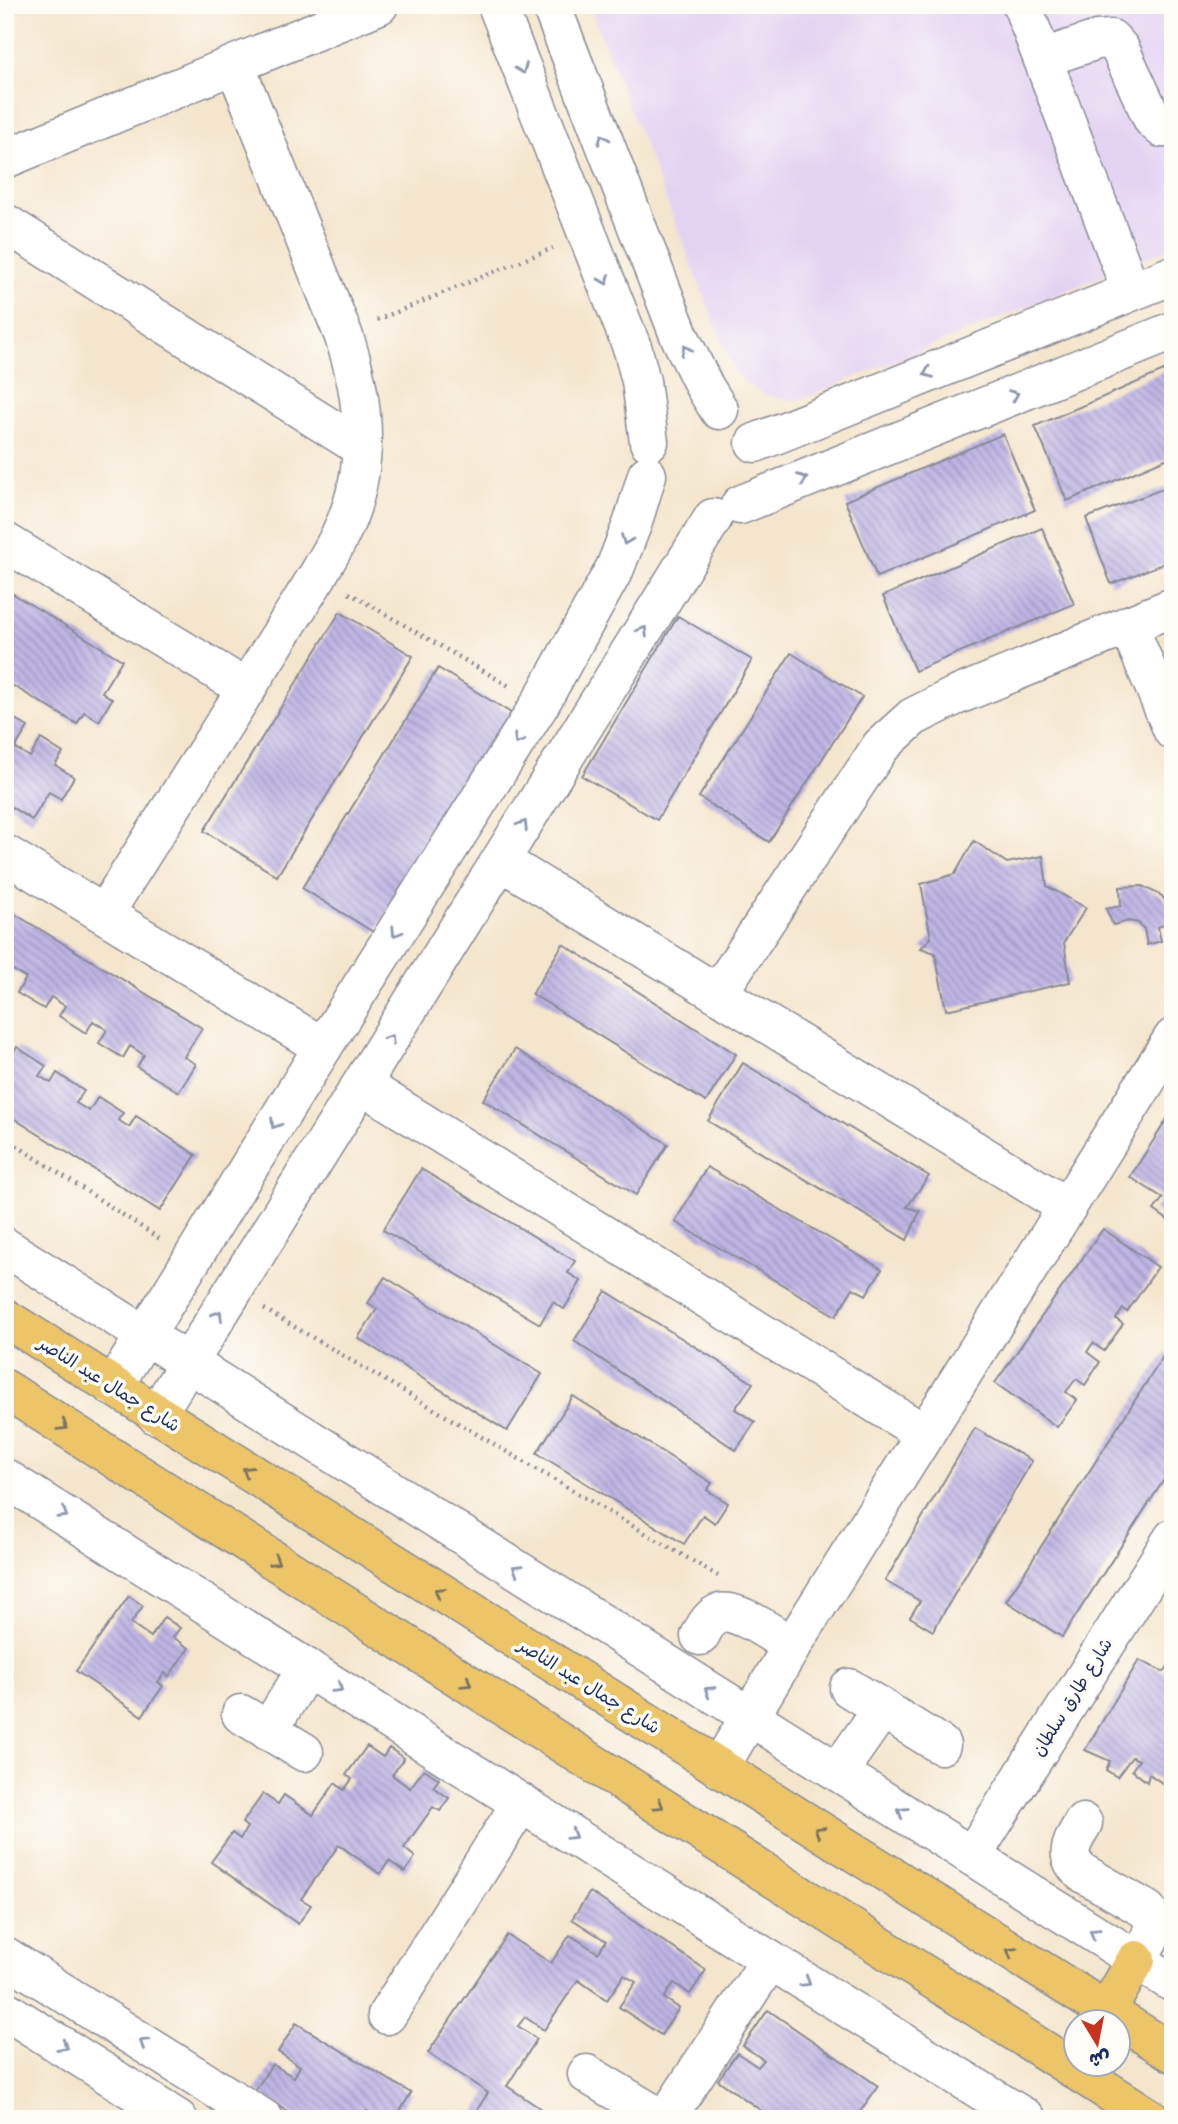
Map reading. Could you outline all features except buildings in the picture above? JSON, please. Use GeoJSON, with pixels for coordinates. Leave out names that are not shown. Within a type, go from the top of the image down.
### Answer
{"type":"FeatureCollection","features":[{"type":"Feature","properties":{"kind":"main road","name":"شارع جمال عبد الناصر"},"geometry":{"type":"LineString","coordinates":[[5,1318],[1100,2008]]}},
{"type":"Feature","properties":{"kind":"main road"},"geometry":{"type":"LineString","coordinates":[[5,1389],[1153,2119]]}},
{"type":"Feature","properties":{"kind":"main road"},"geometry":{"type":"LineString","coordinates":[[1108,2008],[1136,1960]]}},
{"type":"Feature","properties":{"kind":"main road","name":"شارع جمال عبد الناصر"},"geometry":{"type":"LineString","coordinates":[[1132,2028],[1173,2053]]}},
{"type":"Feature","properties":{"kind":"street"},"geometry":{"type":"LineString","coordinates":[[5,159],[379,5]]}},
{"type":"Feature","properties":{"kind":"street"},"geometry":{"type":"LineString","coordinates":[[497,5],[633,350],[642,391],[653,491],[664,505],[701,512],[1173,331]]}},
{"type":"Feature","properties":{"kind":"street"},"geometry":{"type":"LineString","coordinates":[[551,5],[679,335],[699,377],[719,410]]}},
{"type":"Feature","properties":{"kind":"street"},"geometry":{"type":"LineString","coordinates":[[1022,5],[1131,291]]}},
{"type":"Feature","properties":{"kind":"street"},"geometry":{"type":"LineString","coordinates":[[1043,58],[1097,40],[1111,40],[1120,49],[1153,120],[1162,128],[1173,128]]}},
{"type":"Feature","properties":{"kind":"street"},"geometry":{"type":"LineString","coordinates":[[104,914],[341,535],[352,503],[362,448],[362,409],[356,371],[235,65]]}},
{"type":"Feature","properties":{"kind":"street"},"geometry":{"type":"LineString","coordinates":[[5,223],[362,448]]}},
{"type":"Feature","properties":{"kind":"street"},"geometry":{"type":"LineString","coordinates":[[754,443],[1173,275]]}},
{"type":"Feature","properties":{"kind":"street"},"geometry":{"type":"LineString","coordinates":[[1085,310],[1105,358]]}},
{"type":"Feature","properties":{"kind":"street"},"geometry":{"type":"LineString","coordinates":[[113,1387],[323,1047],[540,704],[615,568],[634,522],[648,458],[658,427],[670,416],[686,409],[702,407],[719,410],[734,417],[746,428],[758,459],[757,476],[750,491],[701,512],[501,860],[156,1415]]}},
{"type":"Feature","properties":{"kind":"street"},"geometry":{"type":"LineString","coordinates":[[5,542],[247,689]]}},
{"type":"Feature","properties":{"kind":"street"},"geometry":{"type":"LineString","coordinates":[[718,993],[881,746],[913,717],[953,697],[1173,607]]}},
{"type":"Feature","properties":{"kind":"street"},"geometry":{"type":"LineString","coordinates":[[1128,625],[1173,731]]}},
{"type":"Feature","properties":{"kind":"street"},"geometry":{"type":"LineString","coordinates":[[5,854],[323,1047]]}},
{"type":"Feature","properties":{"kind":"street"},"geometry":{"type":"LineString","coordinates":[[501,860],[1067,1207]]}},
{"type":"Feature","properties":{"kind":"street"},"geometry":{"type":"LineString","coordinates":[[719,1768],[792,1646],[1173,1038]]}},
{"type":"Feature","properties":{"kind":"street"},"geometry":{"type":"LineString","coordinates":[[362,1085],[925,1434]]}},
{"type":"Feature","properties":{"kind":"street"},"geometry":{"type":"LineString","coordinates":[[5,1247],[1173,1983]]}},
{"type":"Feature","properties":{"kind":"street"},"geometry":{"type":"LineString","coordinates":[[5,1478],[1027,2119]]}},
{"type":"Feature","properties":{"kind":"street","name":"شارع طارق سلطان"},"geometry":{"type":"LineString","coordinates":[[972,1856],[1173,1538]]}},
{"type":"Feature","properties":{"kind":"street"},"geometry":{"type":"LineString","coordinates":[[700,1636],[709,1621],[719,1613],[730,1612],[740,1615],[792,1646]]}},
{"type":"Feature","properties":{"kind":"street"},"geometry":{"type":"LineString","coordinates":[[304,1752],[255,1722],[307,1668]]}},
{"type":"Feature","properties":{"kind":"street"},"geometry":{"type":"LineString","coordinates":[[849,1688],[941,1745]]}},
{"type":"Feature","properties":{"kind":"street"},"geometry":{"type":"LineString","coordinates":[[838,1772],[882,1709]]}},
{"type":"Feature","properties":{"kind":"street"},"geometry":{"type":"LineString","coordinates":[[387,2015],[521,1803]]}},
{"type":"Feature","properties":{"kind":"street"},"geometry":{"type":"LineString","coordinates":[[1083,1823],[1072,1844],[1070,1854],[1073,1864],[1081,1872],[1147,1910],[1153,1918],[1151,1938],[1136,1960]]}},
{"type":"Feature","properties":{"kind":"street"},"geometry":{"type":"LineString","coordinates":[[5,1956],[264,2119]]}},
{"type":"Feature","properties":{"kind":"street"},"geometry":{"type":"LineString","coordinates":[[587,2074],[664,2119],[770,1960]]}},
{"type":"Feature","properties":{"kind":"street"},"geometry":{"type":"LineString","coordinates":[[5,2010],[171,2114],[187,2070]]}},
{"type":"Feature","properties":{"kind":"path"},"geometry":{"type":"LineString","coordinates":[[343,334],[587,234]]}},
{"type":"Feature","properties":{"kind":"path"},"geometry":{"type":"LineString","coordinates":[[318,575],[540,704]]}},
{"type":"Feature","properties":{"kind":"path"},"geometry":{"type":"LineString","coordinates":[[5,1138],[191,1259]]}},
{"type":"Feature","properties":{"kind":"path"},"geometry":{"type":"LineString","coordinates":[[233,1290],[332,1351],[722,1579]]}},
{"type":"Feature","properties":{"kind":"shaded area"},"geometry":{"type":"Polygon","coordinates":[[[589,5],[1173,5],[1173,247],[799,400],[780,399],[763,394],[747,384],[735,371],[727,354],[589,5]]]}}]}
